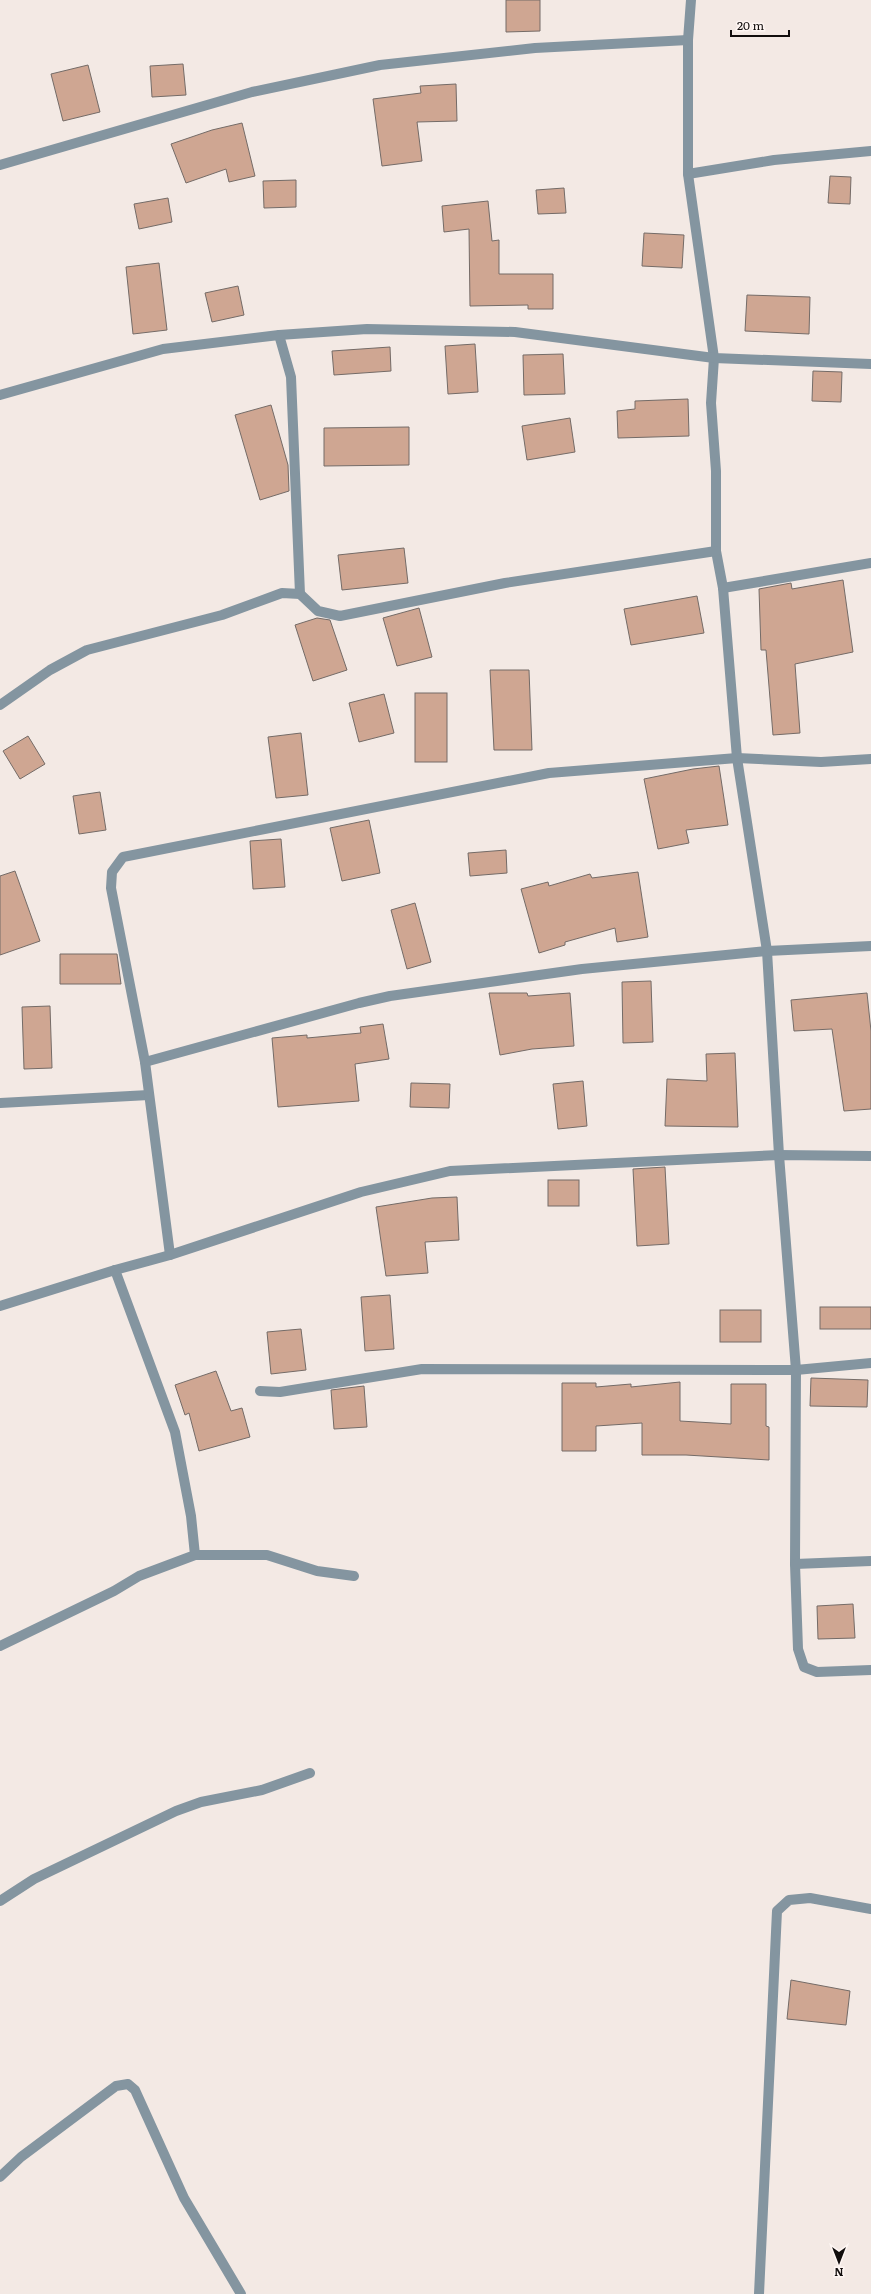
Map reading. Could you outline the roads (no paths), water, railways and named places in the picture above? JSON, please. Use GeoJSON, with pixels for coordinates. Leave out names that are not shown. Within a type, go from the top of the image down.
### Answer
{"type":"FeatureCollection","features":[{"type":"Feature","properties":{"kind":"street"},"geometry":{"type":"LineString","coordinates":[[692,0],[688,40],[688,174],[714,358],[711,403],[716,471],[716,551],[723,588],[737,758],[766,951],[779,1155],[796,1370],[795,1564],[798,1649],[804,1667],[817,1672],[871,1670]]}},
{"type":"Feature","properties":{"kind":"street"},"geometry":{"type":"LineString","coordinates":[[0,166],[252,92],[380,65],[535,48],[688,40]]}},
{"type":"Feature","properties":{"kind":"street"},"geometry":{"type":"LineString","coordinates":[[688,174],[774,160],[871,152]]}},
{"type":"Feature","properties":{"kind":"street"},"geometry":{"type":"LineString","coordinates":[[0,395],[163,349],[279,335],[367,329],[515,332],[714,358],[871,364]]}},
{"type":"Feature","properties":{"kind":"street"},"geometry":{"type":"LineString","coordinates":[[279,335],[291,377],[300,594]]}},
{"type":"Feature","properties":{"kind":"street"},"geometry":{"type":"LineString","coordinates":[[0,705],[50,670],[87,650],[222,615],[282,593],[300,594],[318,611],[340,616],[505,583],[716,551]]}},
{"type":"Feature","properties":{"kind":"street"},"geometry":{"type":"LineString","coordinates":[[723,588],[871,563]]}},
{"type":"Feature","properties":{"kind":"street"},"geometry":{"type":"LineString","coordinates":[[170,1255],[145,1062],[111,888],[112,872],[123,857],[549,773],[737,758],[820,762],[871,759]]}},
{"type":"Feature","properties":{"kind":"street"},"geometry":{"type":"LineString","coordinates":[[145,1062],[359,1003],[390,996],[582,969],[766,951],[871,946]]}},
{"type":"Feature","properties":{"kind":"street"},"geometry":{"type":"LineString","coordinates":[[0,1103],[149,1095]]}},
{"type":"Feature","properties":{"kind":"street"},"geometry":{"type":"LineString","coordinates":[[0,1306],[114,1270],[170,1255],[360,1192],[450,1171],[779,1155],[871,1156]]}},
{"type":"Feature","properties":{"kind":"street"},"geometry":{"type":"LineString","coordinates":[[114,1270],[175,1432],[191,1516],[195,1555]]}},
{"type":"Feature","properties":{"kind":"street"},"geometry":{"type":"LineString","coordinates":[[260,1391],[280,1392],[422,1369],[796,1370],[871,1363]]}},
{"type":"Feature","properties":{"kind":"street"},"geometry":{"type":"LineString","coordinates":[[0,1646],[114,1592],[139,1576],[195,1555],[267,1555],[317,1571],[354,1576]]}},
{"type":"Feature","properties":{"kind":"street"},"geometry":{"type":"LineString","coordinates":[[795,1564],[871,1561]]}},
{"type":"Feature","properties":{"kind":"street"},"geometry":{"type":"LineString","coordinates":[[0,1900],[34,1879],[176,1811],[201,1802],[262,1790],[310,1773]]}},
{"type":"Feature","properties":{"kind":"street"},"geometry":{"type":"LineString","coordinates":[[759,2294],[777,1911],[788,1900],[810,1898],[871,1909]]}},
{"type":"Feature","properties":{"kind":"street"},"geometry":{"type":"LineString","coordinates":[[0,2177],[21,2157],[116,2086],[128,2084],[135,2090],[184,2198],[241,2294]]}}]}
